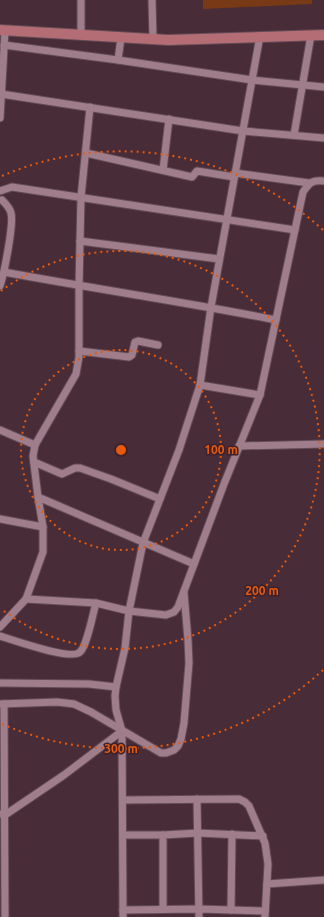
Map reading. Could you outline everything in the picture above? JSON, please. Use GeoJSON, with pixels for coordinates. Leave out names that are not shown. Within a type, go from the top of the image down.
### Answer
{"type":"FeatureCollection","features":[{"type":"Feature","properties":{"kind":"main road"},"geometry":{"type":"LineString","coordinates":[[2,30],[153,40],[324,34]]}},
{"type":"Feature","properties":{"kind":"street"},"geometry":{"type":"LineString","coordinates":[[81,0],[81,36]]}},
{"type":"Feature","properties":{"kind":"street"},"geometry":{"type":"LineString","coordinates":[[152,0],[153,40]]}},
{"type":"Feature","properties":{"kind":"street"},"geometry":{"type":"LineString","coordinates":[[0,118],[4,44],[2,30]]}},
{"type":"Feature","properties":{"kind":"street"},"geometry":{"type":"LineString","coordinates":[[294,135],[311,35]]}},
{"type":"Feature","properties":{"kind":"street"},"geometry":{"type":"LineString","coordinates":[[123,800],[239,799],[245,802],[249,806],[266,844],[268,864],[265,914],[231,910],[199,909],[163,909],[123,913],[122,731],[116,710],[116,687],[125,648],[128,611],[143,543],[179,450],[200,385],[210,307],[260,36]]}},
{"type":"Feature","properties":{"kind":"street"},"geometry":{"type":"LineString","coordinates":[[118,60],[121,38]]}},
{"type":"Feature","properties":{"kind":"street"},"geometry":{"type":"LineString","coordinates":[[4,44],[252,80],[324,87]]}},
{"type":"Feature","properties":{"kind":"street"},"geometry":{"type":"LineString","coordinates":[[1,94],[243,131],[324,138]]}},
{"type":"Feature","properties":{"kind":"street"},"geometry":{"type":"LineString","coordinates":[[0,627],[26,599],[43,552],[43,527],[34,462],[35,445],[76,374],[79,351],[81,197],[90,107]]}},
{"type":"Feature","properties":{"kind":"street"},"geometry":{"type":"LineString","coordinates":[[163,170],[169,119]]}},
{"type":"Feature","properties":{"kind":"street"},"geometry":{"type":"LineString","coordinates":[[86,153],[192,177],[197,171],[309,183],[316,180],[324,181]]}},
{"type":"Feature","properties":{"kind":"street"},"geometry":{"type":"LineString","coordinates":[[26,599],[96,603],[128,611],[166,615],[174,612],[178,607],[260,395],[303,192],[309,183]]}},
{"type":"Feature","properties":{"kind":"street"},"geometry":{"type":"LineString","coordinates":[[0,286],[4,272],[11,224],[11,212],[1,200],[4,196],[0,191],[12,188],[81,197],[295,230]]}},
{"type":"Feature","properties":{"kind":"street"},"geometry":{"type":"LineString","coordinates":[[80,241],[219,259]]}},
{"type":"Feature","properties":{"kind":"street"},"geometry":{"type":"LineString","coordinates":[[4,272],[79,286],[210,307],[276,320]]}},
{"type":"Feature","properties":{"kind":"street"},"geometry":{"type":"LineString","coordinates":[[79,351],[129,357],[132,355],[135,342],[138,341],[158,345]]}},
{"type":"Feature","properties":{"kind":"street"},"geometry":{"type":"LineString","coordinates":[[200,385],[260,395]]}},
{"type":"Feature","properties":{"kind":"street"},"geometry":{"type":"LineString","coordinates":[[0,430],[35,445]]}},
{"type":"Feature","properties":{"kind":"street"},"geometry":{"type":"LineString","coordinates":[[239,446],[324,444]]}},
{"type":"Feature","properties":{"kind":"street"},"geometry":{"type":"LineString","coordinates":[[34,462],[62,474],[75,468],[80,468],[160,499]]}},
{"type":"Feature","properties":{"kind":"street"},"geometry":{"type":"LineString","coordinates":[[38,498],[194,564]]}},
{"type":"Feature","properties":{"kind":"street"},"geometry":{"type":"LineString","coordinates":[[0,519],[43,527]]}},
{"type":"Feature","properties":{"kind":"street"},"geometry":{"type":"LineString","coordinates":[[5,917],[2,873],[2,704],[57,702],[74,704],[91,712],[161,753],[174,750],[181,739],[189,663],[184,592]]}},
{"type":"Feature","properties":{"kind":"street"},"geometry":{"type":"LineString","coordinates":[[0,636],[57,653],[74,655],[80,653],[84,646],[96,603]]}},
{"type":"Feature","properties":{"kind":"street"},"geometry":{"type":"LineString","coordinates":[[0,683],[89,684],[116,687]]}},
{"type":"Feature","properties":{"kind":"street"},"geometry":{"type":"LineString","coordinates":[[3,819],[122,731]]}},
{"type":"Feature","properties":{"kind":"street"},"geometry":{"type":"LineString","coordinates":[[197,799],[199,917]]}},
{"type":"Feature","properties":{"kind":"street"},"geometry":{"type":"LineString","coordinates":[[123,835],[198,833],[263,836]]}},
{"type":"Feature","properties":{"kind":"street"},"geometry":{"type":"LineString","coordinates":[[231,910],[232,834]]}},
{"type":"Feature","properties":{"kind":"street"},"geometry":{"type":"LineString","coordinates":[[163,835],[163,909]]}},
{"type":"Feature","properties":{"kind":"street"},"geometry":{"type":"LineString","coordinates":[[267,884],[324,880]]}},
{"type":"Feature","properties":{"kind":"shaded area"},"geometry":{"type":"Polygon","coordinates":[[[203,0],[312,0],[312,4],[203,9],[203,0]]]}}]}
